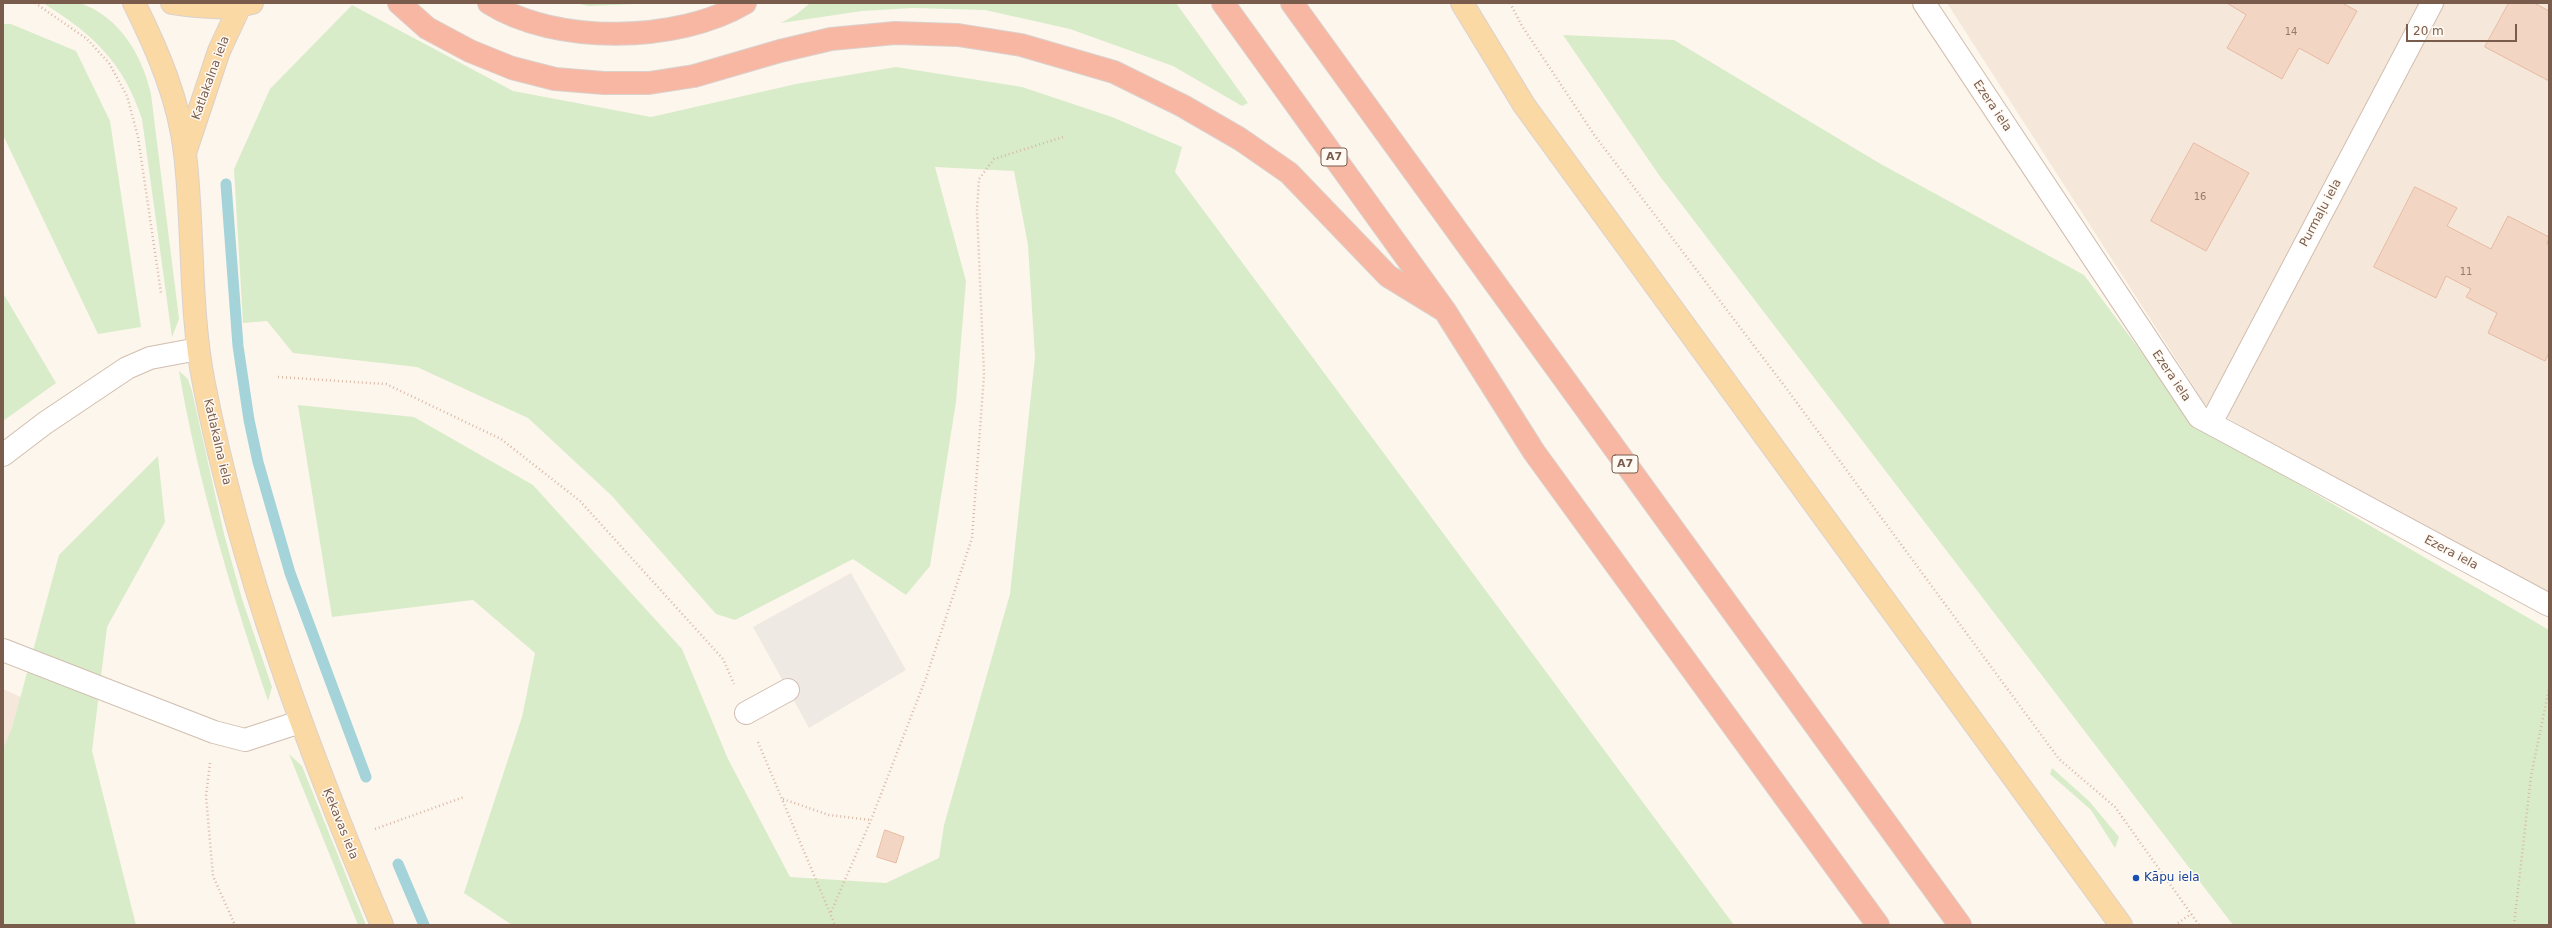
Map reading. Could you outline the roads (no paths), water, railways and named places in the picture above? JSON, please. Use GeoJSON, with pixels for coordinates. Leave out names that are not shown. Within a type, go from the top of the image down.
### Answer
{"type":"FeatureCollection","features":[{"type":"Feature","properties":{"kind":"highway"},"geometry":{"type":"LineString","coordinates":[[399,3],[427,28],[470,51],[512,68],[555,79],[604,83],[649,83],[694,76],[780,51],[831,39],[895,33],[958,35],[1021,45],[1114,72],[1183,106],[1240,139],[1289,173],[1388,276],[1446,311]]}},
{"type":"Feature","properties":{"kind":"highway"},"geometry":{"type":"LineString","coordinates":[[489,3],[537,24],[576,32],[614,35],[694,23],[730,12],[745,3]]}},
{"type":"Feature","properties":{"kind":"highway","name":"A7"},"geometry":{"type":"LineString","coordinates":[[1223,3],[1446,311],[1534,452],[1878,925]]}},
{"type":"Feature","properties":{"kind":"highway","name":"A7"},"geometry":{"type":"LineString","coordinates":[[1292,3],[1960,925]]}},
{"type":"Feature","properties":{"kind":"main road","name":"Katlakalna iela"},"geometry":{"type":"LineString","coordinates":[[134,3],[156,47],[171,86],[185,152],[198,349],[237,527],[300,722]]}},
{"type":"Feature","properties":{"kind":"main road"},"geometry":{"type":"LineString","coordinates":[[172,3],[198,7],[246,5]]}},
{"type":"Feature","properties":{"kind":"main road"},"geometry":{"type":"LineString","coordinates":[[1462,3],[1524,105],[2121,925]]}},
{"type":"Feature","properties":{"kind":"main road","name":"Katlakalna iela"},"geometry":{"type":"LineString","coordinates":[[185,152],[208,80],[246,5]]}},
{"type":"Feature","properties":{"kind":"main road","name":"Ķekavas iela"},"geometry":{"type":"LineString","coordinates":[[300,722],[382,925]]}},
{"type":"Feature","properties":{"kind":"street","name":"Ezera iela"},"geometry":{"type":"LineString","coordinates":[[1924,3],[2199,417],[2549,605]]}},
{"type":"Feature","properties":{"kind":"street","name":"Purmaļu iela"},"geometry":{"type":"LineString","coordinates":[[2211,423],[2432,3]]}},
{"type":"Feature","properties":{"kind":"street"},"geometry":{"type":"LineString","coordinates":[[3,455],[45,423],[127,368],[150,358],[198,349]]}},
{"type":"Feature","properties":{"kind":"street"},"geometry":{"type":"LineString","coordinates":[[3,650],[214,732],[245,740],[300,722]]}},
{"type":"Feature","properties":{"kind":"street"},"geometry":{"type":"LineString","coordinates":[[746,713],[788,690]]}},
{"type":"Feature","properties":{"kind":"waterway"},"geometry":{"type":"LineString","coordinates":[[226,184],[238,346],[249,420],[258,462],[290,573],[366,777]]}},
{"type":"Feature","properties":{"kind":"waterway"},"geometry":{"type":"LineString","coordinates":[[398,864],[424,925]]}},
{"type":"Feature","properties":{"kind":"place","name":"Kāpu iela"},"geometry":{"type":"Point","coordinates":[2136,878]}}]}
